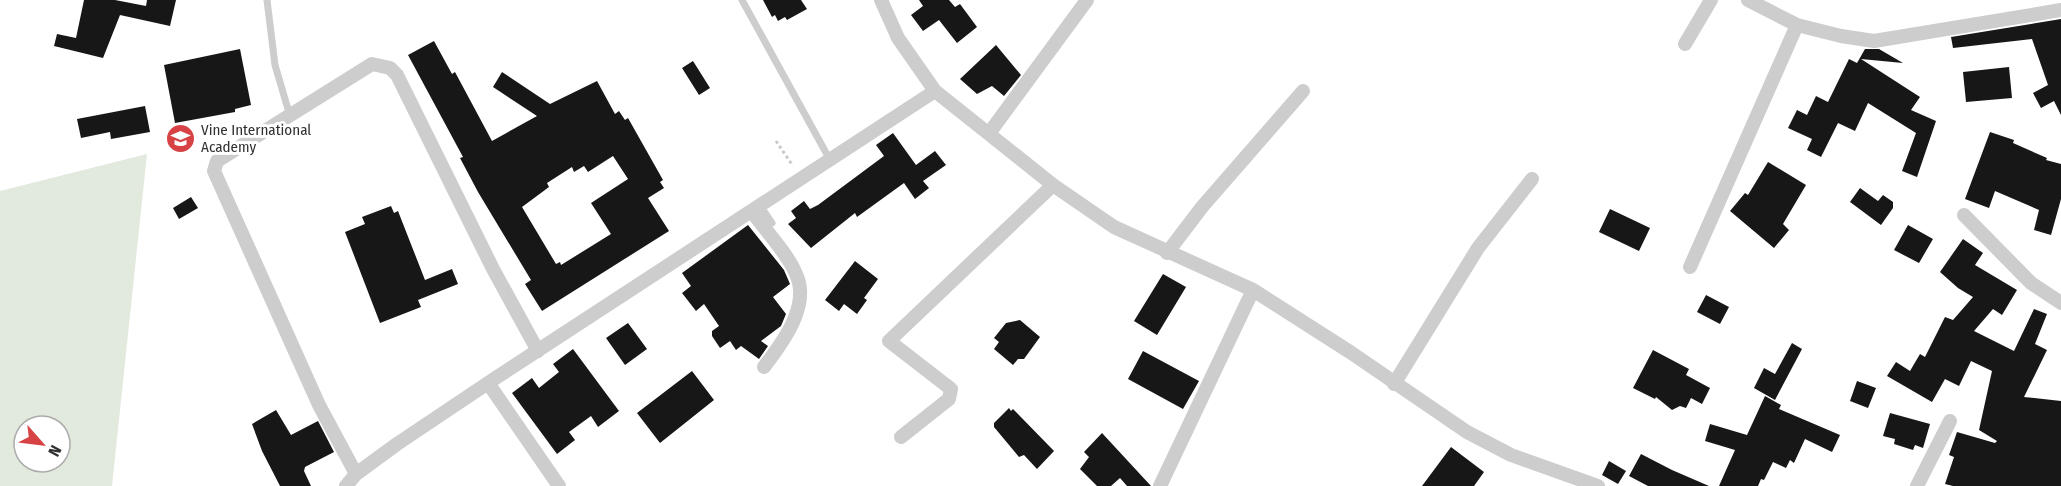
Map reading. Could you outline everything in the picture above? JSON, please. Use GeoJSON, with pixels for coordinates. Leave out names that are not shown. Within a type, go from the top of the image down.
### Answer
{"type":"FeatureCollection","features":[{"type":"Feature","properties":{"kind":"street"},"geometry":{"type":"LineString","coordinates":[[881,0],[898,38],[935,91],[990,132],[1053,185],[1114,227],[1167,253],[1253,290],[1350,352],[1467,432],[1581,483],[1598,486]]}},
{"type":"Feature","properties":{"kind":"street"},"geometry":{"type":"LineString","coordinates":[[990,132],[1087,0]]}},
{"type":"Feature","properties":{"kind":"street"},"geometry":{"type":"LineString","coordinates":[[1686,44],[1712,0]]}},
{"type":"Feature","properties":{"kind":"street"},"geometry":{"type":"LineString","coordinates":[[1748,0],[1797,25],[1841,36],[1874,41],[2061,10]]}},
{"type":"Feature","properties":{"kind":"street"},"geometry":{"type":"LineString","coordinates":[[1690,267],[1797,25]]}},
{"type":"Feature","properties":{"kind":"street"},"geometry":{"type":"LineString","coordinates":[[356,474],[319,405],[214,171],[217,161],[372,64],[390,68],[397,75],[493,269],[538,351]]}},
{"type":"Feature","properties":{"kind":"street"},"geometry":{"type":"LineString","coordinates":[[346,486],[356,474],[488,383],[757,210],[935,91]]}},
{"type":"Feature","properties":{"kind":"street"},"geometry":{"type":"LineString","coordinates":[[1167,253],[1202,207],[1303,91]]}},
{"type":"Feature","properties":{"kind":"street"},"geometry":{"type":"LineString","coordinates":[[1394,384],[1478,248],[1532,179]]}},
{"type":"Feature","properties":{"kind":"street"},"geometry":{"type":"LineString","coordinates":[[901,437],[948,399],[951,389],[889,341],[1053,185]]}},
{"type":"Feature","properties":{"kind":"street"},"geometry":{"type":"LineString","coordinates":[[757,210],[796,274],[800,288],[797,314],[764,367]]}},
{"type":"Feature","properties":{"kind":"street"},"geometry":{"type":"LineString","coordinates":[[1964,215],[2031,283],[2061,303]]}},
{"type":"Feature","properties":{"kind":"street"},"geometry":{"type":"LineString","coordinates":[[1160,486],[1253,290]]}},
{"type":"Feature","properties":{"kind":"street"},"geometry":{"type":"LineString","coordinates":[[488,383],[559,486]]}},
{"type":"Feature","properties":{"kind":"street"},"geometry":{"type":"LineString","coordinates":[[1917,486],[1950,421]]}},
{"type":"Feature","properties":{"kind":"lane"},"geometry":{"type":"LineString","coordinates":[[267,0],[275,65],[290,116]]}},
{"type":"Feature","properties":{"kind":"lane"},"geometry":{"type":"LineString","coordinates":[[742,0],[830,160]]}},
{"type":"Feature","properties":{"kind":"lane"},"geometry":{"type":"LineString","coordinates":[[757,210],[772,223]]}},
{"type":"Feature","properties":{"kind":"path"},"geometry":{"type":"LineString","coordinates":[[776,141],[802,180]]}},
{"type":"Feature","properties":{"kind":"shaded area"},"geometry":{"type":"Polygon","coordinates":[[[147,154],[112,486],[0,486],[0,191],[147,154]]]}},
{"type":"Feature","properties":{"kind":"building"},"geometry":{"type":"Polygon","coordinates":[[[84,0],[115,0],[146,6],[147,0],[176,0],[170,26],[120,15],[103,58],[54,46],[57,34],[76,38],[84,0]]]}},
{"type":"Feature","properties":{"kind":"building"},"geometry":{"type":"Polygon","coordinates":[[[763,0],[801,0],[807,9],[787,20],[785,17],[778,21],[775,15],[772,17],[763,0]]]}},
{"type":"Feature","properties":{"kind":"building"},"geometry":{"type":"Polygon","coordinates":[[[919,0],[949,0],[955,7],[960,4],[977,27],[957,43],[939,20],[923,31],[911,15],[923,6],[919,0]]]}},
{"type":"Feature","properties":{"kind":"building"},"geometry":{"type":"Polygon","coordinates":[[[2061,19],[2061,115],[2054,101],[2041,108],[2033,93],[2048,85],[2032,39],[1953,48],[1951,37],[2061,19]]]}},
{"type":"Feature","properties":{"kind":"building"},"geometry":{"type":"Polygon","coordinates":[[[434,41],[452,74],[455,72],[492,141],[537,116],[493,87],[502,72],[550,104],[597,81],[615,114],[619,111],[625,120],[628,118],[663,180],[660,182],[664,188],[648,198],[669,231],[542,311],[525,284],[531,280],[478,192],[460,158],[463,157],[408,55],[434,41]],[[613,156],[588,172],[584,166],[574,172],[572,167],[547,183],[549,187],[522,207],[556,264],[560,262],[561,265],[611,234],[591,203],[628,179],[613,156]]]}},
{"type":"Feature","properties":{"kind":"building"},"geometry":{"type":"Polygon","coordinates":[[[996,45],[1021,75],[1004,96],[992,86],[977,94],[960,79],[996,45]]]}},
{"type":"Feature","properties":{"kind":"building"},"geometry":{"type":"Polygon","coordinates":[[[240,49],[251,105],[235,109],[235,112],[175,123],[164,65],[240,49]]]}},
{"type":"Feature","properties":{"kind":"building"},"geometry":{"type":"Polygon","coordinates":[[[1865,49],[1879,49],[1903,63],[1861,59],[1920,97],[1911,110],[1936,121],[1917,177],[1902,171],[1916,133],[1868,103],[1855,131],[1838,123],[1821,157],[1807,150],[1812,139],[1788,128],[1797,110],[1807,115],[1816,96],[1828,102],[1849,59],[1857,63],[1865,49]]]}},
{"type":"Feature","properties":{"kind":"building"},"geometry":{"type":"Polygon","coordinates":[[[693,61],[710,88],[699,95],[682,68],[693,61]]]}},
{"type":"Feature","properties":{"kind":"building"},"geometry":{"type":"Polygon","coordinates":[[[2009,67],[2012,98],[1966,102],[1963,72],[2009,67]]]}},
{"type":"Feature","properties":{"kind":"building"},"geometry":{"type":"Polygon","coordinates":[[[145,106],[150,132],[111,139],[110,132],[81,138],[77,119],[145,106]]]}},
{"type":"Feature","properties":{"kind":"building"},"geometry":{"type":"Polygon","coordinates":[[[1990,132],[2014,140],[2013,143],[2047,158],[2046,160],[2061,164],[2061,199],[2051,235],[2034,230],[2039,210],[1995,191],[1989,208],[1965,199],[1990,132]]]}},
{"type":"Feature","properties":{"kind":"building"},"geometry":{"type":"Polygon","coordinates":[[[893,133],[916,165],[935,151],[946,165],[923,181],[929,188],[915,199],[904,183],[857,217],[855,213],[811,248],[788,224],[796,218],[791,211],[804,201],[810,209],[818,205],[884,156],[876,145],[893,133]]]}},
{"type":"Feature","properties":{"kind":"building"},"geometry":{"type":"Polygon","coordinates":[[[1768,162],[1806,185],[1783,224],[1789,230],[1774,248],[1730,211],[1745,193],[1748,195],[1768,162]]]}},
{"type":"Feature","properties":{"kind":"building"},"geometry":{"type":"Polygon","coordinates":[[[1860,188],[1878,201],[1883,195],[1893,202],[1893,208],[1881,225],[1850,202],[1860,188]]]}},
{"type":"Feature","properties":{"kind":"building"},"geometry":{"type":"Polygon","coordinates":[[[191,197],[198,208],[179,219],[173,208],[191,197]]]}},
{"type":"Feature","properties":{"kind":"building"},"geometry":{"type":"Polygon","coordinates":[[[391,206],[394,213],[398,211],[425,280],[452,269],[458,284],[418,300],[421,307],[380,323],[345,232],[365,224],[362,217],[391,206]]]}},
{"type":"Feature","properties":{"kind":"building"},"geometry":{"type":"Polygon","coordinates":[[[1610,209],[1650,228],[1639,251],[1599,232],[1610,209]]]}},
{"type":"Feature","properties":{"kind":"building"},"geometry":{"type":"Polygon","coordinates":[[[748,225],[784,270],[790,284],[773,297],[786,314],[781,326],[761,341],[768,346],[759,359],[741,346],[736,350],[730,341],[720,348],[712,336],[712,331],[719,326],[704,304],[696,311],[682,293],[691,286],[682,273],[748,225]]]}},
{"type":"Feature","properties":{"kind":"building"},"geometry":{"type":"Polygon","coordinates":[[[1908,225],[1933,239],[1919,263],[1894,250],[1908,225]]]}},
{"type":"Feature","properties":{"kind":"building"},"geometry":{"type":"Polygon","coordinates":[[[1963,239],[1983,253],[1975,265],[2017,290],[2002,315],[1993,309],[1974,331],[2014,351],[2034,309],[2047,314],[2035,344],[2047,350],[2024,397],[2061,401],[2061,486],[1953,486],[1945,484],[1954,457],[1949,455],[1957,432],[1995,443],[1997,441],[1979,430],[1992,371],[1971,361],[1959,386],[1945,379],[1932,402],[1887,376],[1896,362],[1910,371],[1920,354],[1925,357],[1945,317],[1953,320],[1973,297],[1958,288],[1940,272],[1963,239]]]}},
{"type":"Feature","properties":{"kind":"building"},"geometry":{"type":"Polygon","coordinates":[[[855,261],[878,279],[864,298],[867,300],[857,314],[844,304],[839,311],[825,300],[855,261]]]}},
{"type":"Feature","properties":{"kind":"building"},"geometry":{"type":"Polygon","coordinates":[[[1163,274],[1186,287],[1157,335],[1134,321],[1163,274]]]}},
{"type":"Feature","properties":{"kind":"building"},"geometry":{"type":"Polygon","coordinates":[[[1706,295],[1729,307],[1720,324],[1697,312],[1706,295]]]}},
{"type":"Feature","properties":{"kind":"building"},"geometry":{"type":"Polygon","coordinates":[[[1020,320],[1040,337],[1024,359],[1018,359],[1013,365],[994,349],[999,342],[994,338],[1006,323],[1020,320]]]}},
{"type":"Feature","properties":{"kind":"building"},"geometry":{"type":"Polygon","coordinates":[[[628,323],[647,349],[625,365],[606,338],[628,323]]]}},
{"type":"Feature","properties":{"kind":"building"},"geometry":{"type":"Polygon","coordinates":[[[1792,343],[1802,349],[1775,400],[1754,388],[1764,368],[1775,374],[1792,343]]]}},
{"type":"Feature","properties":{"kind":"building"},"geometry":{"type":"Polygon","coordinates":[[[573,349],[619,411],[598,427],[591,416],[569,432],[575,440],[557,454],[512,393],[532,378],[539,388],[559,372],[553,364],[573,349]]]}},
{"type":"Feature","properties":{"kind":"building"},"geometry":{"type":"Polygon","coordinates":[[[1653,350],[1689,369],[1686,375],[1710,388],[1702,404],[1691,398],[1686,408],[1680,406],[1672,410],[1656,397],[1655,399],[1633,388],[1653,350]]]}},
{"type":"Feature","properties":{"kind":"building"},"geometry":{"type":"Polygon","coordinates":[[[1143,351],[1199,381],[1183,409],[1128,379],[1143,351]]]}},
{"type":"Feature","properties":{"kind":"building"},"geometry":{"type":"Polygon","coordinates":[[[692,371],[714,400],[660,443],[637,413],[692,371]]]}},
{"type":"Feature","properties":{"kind":"building"},"geometry":{"type":"Polygon","coordinates":[[[1857,381],[1876,388],[1868,408],[1850,401],[1857,381]]]}},
{"type":"Feature","properties":{"kind":"building"},"geometry":{"type":"Polygon","coordinates":[[[1765,396],[1781,405],[1779,409],[1840,435],[1832,452],[1805,439],[1794,463],[1790,460],[1786,468],[1773,462],[1764,480],[1761,479],[1758,486],[1719,486],[1735,450],[1705,441],[1710,424],[1747,435],[1765,396]]]}},
{"type":"Feature","properties":{"kind":"building"},"geometry":{"type":"Polygon","coordinates":[[[1009,408],[1011,411],[1013,409],[1054,451],[1037,469],[1024,455],[1019,457],[994,427],[994,423],[1009,408]]]}},
{"type":"Feature","properties":{"kind":"building"},"geometry":{"type":"Polygon","coordinates":[[[276,410],[291,435],[318,421],[334,452],[305,467],[304,471],[311,486],[280,486],[262,451],[252,424],[276,410]]]}},
{"type":"Feature","properties":{"kind":"building"},"geometry":{"type":"Polygon","coordinates":[[[1890,413],[1930,424],[1923,448],[1915,445],[1913,450],[1894,444],[1895,439],[1883,436],[1890,413]]]}},
{"type":"Feature","properties":{"kind":"building"},"geometry":{"type":"Polygon","coordinates":[[[1102,433],[1151,486],[1127,486],[1120,478],[1111,486],[1097,486],[1080,469],[1089,457],[1084,452],[1102,433]]]}},
{"type":"Feature","properties":{"kind":"building"},"geometry":{"type":"Polygon","coordinates":[[[1451,447],[1484,472],[1474,486],[1422,486],[1451,447]]]}},
{"type":"Feature","properties":{"kind":"building"},"geometry":{"type":"Polygon","coordinates":[[[1641,454],[1709,486],[1648,486],[1629,476],[1641,454]]]}},
{"type":"Feature","properties":{"kind":"building"},"geometry":{"type":"Polygon","coordinates":[[[1609,461],[1626,471],[1618,484],[1602,475],[1609,461]]]}},
{"type":"Feature","properties":{"kind":"place","name":"Vine International Academy"},"geometry":{"type":"Point","coordinates":[180,139]}}]}
